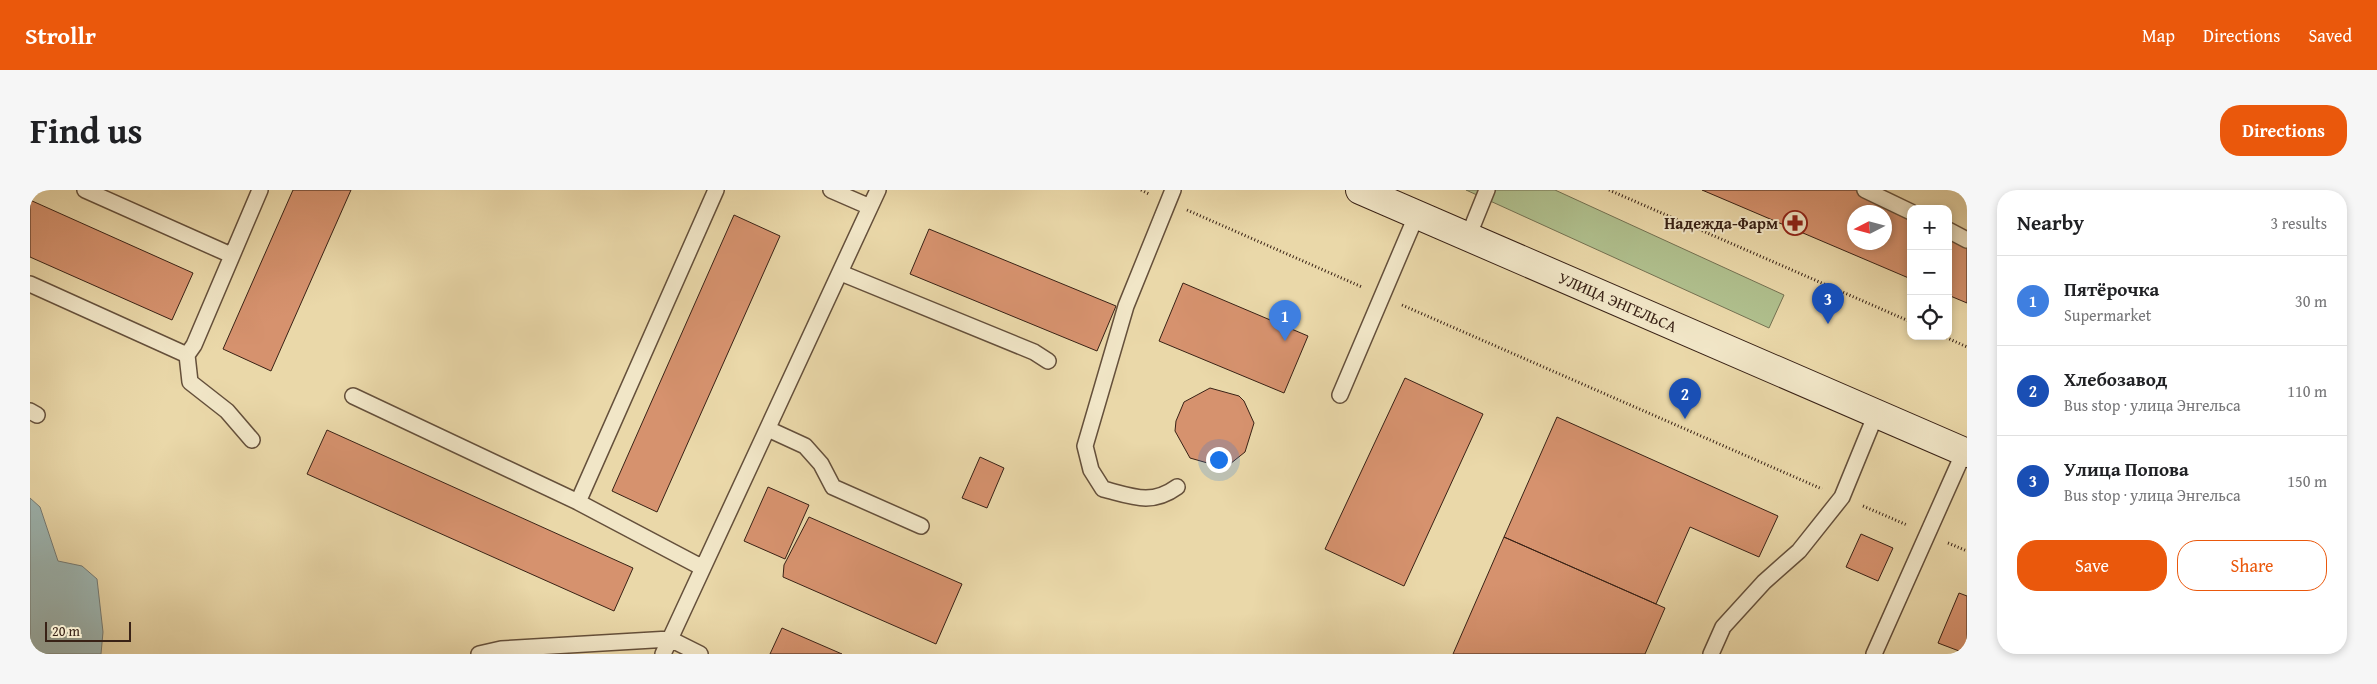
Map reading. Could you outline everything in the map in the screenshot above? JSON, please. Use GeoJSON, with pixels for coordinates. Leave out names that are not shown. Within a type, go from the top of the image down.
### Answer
{"type":"FeatureCollection","features":[{"type":"Feature","properties":{"kind":"main road","name":"УЛИЦА ЭНГЕЛЬСА"},"geometry":{"type":"LineString","coordinates":[[1360,190],[1965,453]]}},
{"type":"Feature","properties":{"kind":"lane"},"geometry":{"type":"LineString","coordinates":[[85,190],[231,255]]}},
{"type":"Feature","properties":{"kind":"lane"},"geometry":{"type":"LineString","coordinates":[[252,440],[227,411],[190,382],[187,355],[194,345],[260,190]]}},
{"type":"Feature","properties":{"kind":"lane"},"geometry":{"type":"LineString","coordinates":[[578,502],[716,190]]}},
{"type":"Feature","properties":{"kind":"lane"},"geometry":{"type":"LineString","coordinates":[[832,190],[870,207]]}},
{"type":"Feature","properties":{"kind":"lane"},"geometry":{"type":"LineString","coordinates":[[663,654],[878,190]]}},
{"type":"Feature","properties":{"kind":"lane"},"geometry":{"type":"LineString","coordinates":[[1468,237],[1487,190]]}},
{"type":"Feature","properties":{"kind":"lane"},"geometry":{"type":"LineString","coordinates":[[1865,190],[1907,210]]}},
{"type":"Feature","properties":{"kind":"lane"},"geometry":{"type":"LineString","coordinates":[[1170,196],[1126,306],[1085,446],[1091,470],[1103,489],[1141,499],[1167,495],[1177,487]]}},
{"type":"Feature","properties":{"kind":"lane"},"geometry":{"type":"LineString","coordinates":[[1340,396],[1417,214]]}},
{"type":"Feature","properties":{"kind":"lane"},"geometry":{"type":"LineString","coordinates":[[1952,232],[1967,240]]}},
{"type":"Feature","properties":{"kind":"lane"},"geometry":{"type":"LineString","coordinates":[[841,273],[1034,352],[1048,361]]}},
{"type":"Feature","properties":{"kind":"lane"},"geometry":{"type":"LineString","coordinates":[[30,284],[187,355]]}},
{"type":"Feature","properties":{"kind":"lane"},"geometry":{"type":"LineString","coordinates":[[352,396],[578,502],[703,568]]}},
{"type":"Feature","properties":{"kind":"lane"},"geometry":{"type":"LineString","coordinates":[[1711,654],[1723,627],[1764,582],[1799,551],[1842,497],[1876,414]]}},
{"type":"Feature","properties":{"kind":"lane"},"geometry":{"type":"LineString","coordinates":[[768,429],[805,446],[821,464],[833,487],[920,526]]}},
{"type":"Feature","properties":{"kind":"lane"},"geometry":{"type":"LineString","coordinates":[[1876,653],[1965,453]]}},
{"type":"Feature","properties":{"kind":"lane"},"geometry":{"type":"LineString","coordinates":[[480,654],[501,648],[670,640],[700,654]]}},
{"type":"Feature","properties":{"kind":"path"},"geometry":{"type":"LineString","coordinates":[[1141,190],[1170,196],[1383,296],[1967,551]]}},
{"type":"Feature","properties":{"kind":"path"},"geometry":{"type":"LineString","coordinates":[[1609,190],[1907,320]]}},
{"type":"Feature","properties":{"kind":"path"},"geometry":{"type":"LineString","coordinates":[[1952,339],[1967,346]]}},
{"type":"Feature","properties":{"kind":"green space"},"geometry":{"type":"Polygon","coordinates":[[[1466,190],[1555,190],[1784,295],[1769,328],[1466,190]]]}},
{"type":"Feature","properties":{"kind":"water"},"geometry":{"type":"Polygon","coordinates":[[[30,498],[40,507],[58,561],[82,566],[97,579],[103,632],[101,654],[30,654],[30,498]]]}},
{"type":"Feature","properties":{"kind":"building"},"geometry":{"type":"Polygon","coordinates":[[[293,190],[351,190],[271,371],[223,349],[293,190]]]}},
{"type":"Feature","properties":{"kind":"building"},"geometry":{"type":"Polygon","coordinates":[[[1702,190],[1859,190],[1907,210],[1907,277],[1702,190]]]}},
{"type":"Feature","properties":{"kind":"building"},"geometry":{"type":"Polygon","coordinates":[[[30,200],[193,273],[172,320],[30,257],[30,200]]]}},
{"type":"Feature","properties":{"kind":"building"},"geometry":{"type":"Polygon","coordinates":[[[734,215],[780,236],[657,512],[612,491],[734,215]]]}},
{"type":"Feature","properties":{"kind":"building"},"geometry":{"type":"Polygon","coordinates":[[[929,229],[1116,306],[1097,351],[910,274],[929,229]]]}},
{"type":"Feature","properties":{"kind":"building"},"geometry":{"type":"Polygon","coordinates":[[[1952,230],[1967,236],[1967,303],[1952,297],[1952,230]]]}},
{"type":"Feature","properties":{"kind":"building"},"geometry":{"type":"Polygon","coordinates":[[[1183,283],[1308,336],[1284,393],[1159,341],[1183,283]]]}},
{"type":"Feature","properties":{"kind":"building"},"geometry":{"type":"Polygon","coordinates":[[[1405,378],[1483,414],[1404,586],[1325,549],[1405,378]]]}},
{"type":"Feature","properties":{"kind":"building"},"geometry":{"type":"Polygon","coordinates":[[[1210,388],[1239,396],[1244,401],[1254,423],[1245,452],[1230,464],[1218,466],[1190,458],[1175,431],[1176,421],[1184,402],[1210,388]]]}},
{"type":"Feature","properties":{"kind":"building"},"geometry":{"type":"Polygon","coordinates":[[[1557,417],[1778,516],[1759,557],[1690,527],[1656,604],[1504,537],[1557,417]]]}},
{"type":"Feature","properties":{"kind":"building"},"geometry":{"type":"Polygon","coordinates":[[[327,430],[633,568],[614,611],[307,474],[327,430]]]}},
{"type":"Feature","properties":{"kind":"building"},"geometry":{"type":"Polygon","coordinates":[[[980,457],[1004,468],[987,508],[962,498],[980,457]]]}},
{"type":"Feature","properties":{"kind":"building"},"geometry":{"type":"Polygon","coordinates":[[[768,487],[809,505],[785,559],[744,541],[768,487]]]}},
{"type":"Feature","properties":{"kind":"building"},"geometry":{"type":"Polygon","coordinates":[[[809,517],[962,584],[936,644],[783,577],[784,565],[809,517]]]}},
{"type":"Feature","properties":{"kind":"building"},"geometry":{"type":"Polygon","coordinates":[[[1861,534],[1893,548],[1878,581],[1846,567],[1861,534]]]}},
{"type":"Feature","properties":{"kind":"building"},"geometry":{"type":"Polygon","coordinates":[[[1504,537],[1665,608],[1645,654],[1453,654],[1504,537]]]}},
{"type":"Feature","properties":{"kind":"building"},"geometry":{"type":"Polygon","coordinates":[[[1959,593],[1967,596],[1967,654],[1938,643],[1959,593]]]}},
{"type":"Feature","properties":{"kind":"building"},"geometry":{"type":"Polygon","coordinates":[[[782,628],[842,654],[770,654],[782,628]]]}},
{"type":"Feature","properties":{"kind":"place","name":"Надежда-Фарм"},"geometry":{"type":"Point","coordinates":[1795,223]}},
{"type":"Feature","properties":{"kind":"place","name":"Улица Попова"},"geometry":{"type":"Point","coordinates":[1828,324]}},
{"type":"Feature","properties":{"kind":"place","name":"Пятёрочка"},"geometry":{"type":"Point","coordinates":[1285,341]}},
{"type":"Feature","properties":{"kind":"place","name":"Хлебозавод"},"geometry":{"type":"Point","coordinates":[1685,419]}}]}
